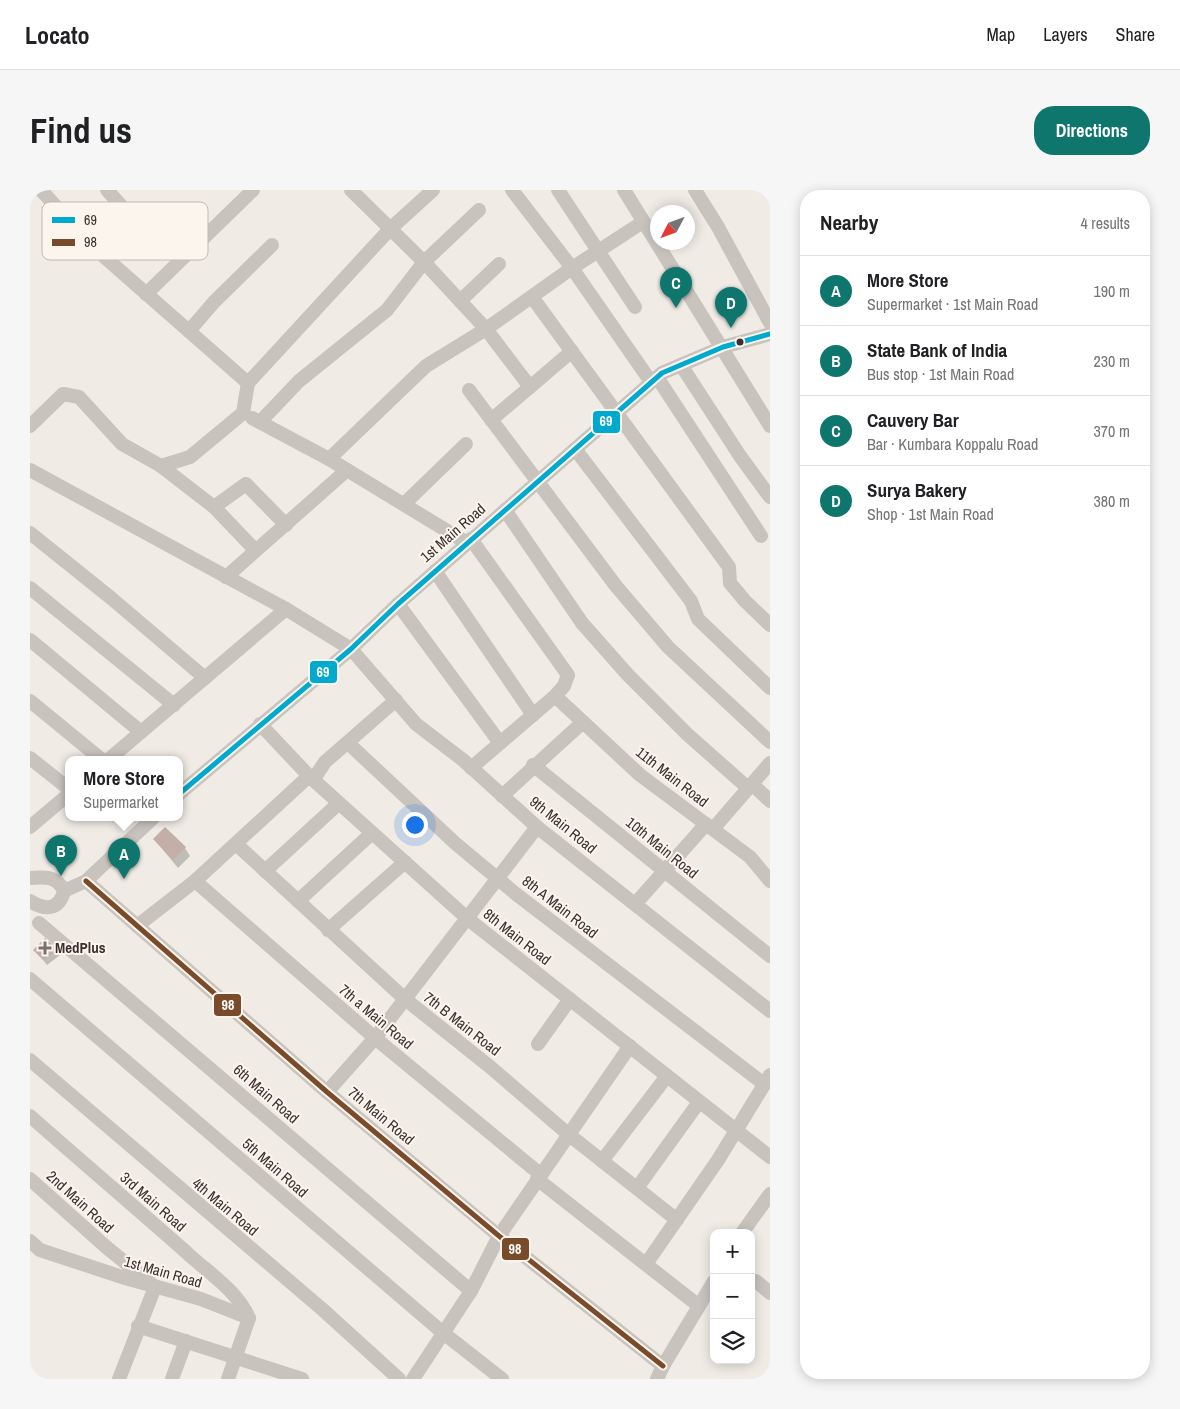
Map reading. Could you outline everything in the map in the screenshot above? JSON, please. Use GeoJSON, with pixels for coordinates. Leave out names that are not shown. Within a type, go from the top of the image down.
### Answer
{"type":"FeatureCollection","features":[{"type":"Feature","properties":{"kind":"street"},"geometry":{"type":"LineString","coordinates":[[41,190],[52,202]]}},
{"type":"Feature","properties":{"kind":"street"},"geometry":{"type":"LineString","coordinates":[[107,190],[118,202]]}},
{"type":"Feature","properties":{"kind":"street"},"geometry":{"type":"LineString","coordinates":[[208,234],[253,190]]}},
{"type":"Feature","properties":{"kind":"street"},"geometry":{"type":"LineString","coordinates":[[350,190],[424,262],[486,329],[530,387]]}},
{"type":"Feature","properties":{"kind":"street"},"geometry":{"type":"LineString","coordinates":[[161,466],[190,457],[243,413],[248,383],[390,229],[433,190]]}},
{"type":"Feature","properties":{"kind":"street"},"geometry":{"type":"LineString","coordinates":[[512,190],[654,380],[761,536]]}},
{"type":"Feature","properties":{"kind":"street"},"geometry":{"type":"LineString","coordinates":[[558,190],[597,252],[636,307]]}},
{"type":"Feature","properties":{"kind":"street"},"geometry":{"type":"LineString","coordinates":[[624,190],[770,426]]}},
{"type":"Feature","properties":{"kind":"street"},"geometry":{"type":"LineString","coordinates":[[695,190],[718,227],[770,323]]}},
{"type":"Feature","properties":{"kind":"street"},"geometry":{"type":"LineString","coordinates":[[260,422],[299,381],[387,310],[424,262],[480,210]]}},
{"type":"Feature","properties":{"kind":"street"},"geometry":{"type":"LineString","coordinates":[[328,458],[426,366],[486,329],[572,268],[643,222]]}},
{"type":"Feature","properties":{"kind":"street"},"geometry":{"type":"LineString","coordinates":[[189,331],[214,302],[272,245]]}},
{"type":"Feature","properties":{"kind":"street"},"geometry":{"type":"LineString","coordinates":[[108,260],[248,383]]}},
{"type":"Feature","properties":{"kind":"street"},"geometry":{"type":"LineString","coordinates":[[146,294],[181,260]]}},
{"type":"Feature","properties":{"kind":"street"},"geometry":{"type":"LineString","coordinates":[[460,301],[498,264]]}},
{"type":"Feature","properties":{"kind":"street"},"geometry":{"type":"LineString","coordinates":[[532,296],[729,566],[730,583],[745,601],[770,625]]}},
{"type":"Feature","properties":{"kind":"street","name":"1st Main Road"},"geometry":{"type":"LineString","coordinates":[[183,791],[351,649],[435,571],[654,380],[681,364],[722,347],[770,334]]}},
{"type":"Feature","properties":{"kind":"street"},"geometry":{"type":"LineString","coordinates":[[491,420],[572,351]]}},
{"type":"Feature","properties":{"kind":"street"},"geometry":{"type":"LineString","coordinates":[[681,364],[740,456],[770,497]]}},
{"type":"Feature","properties":{"kind":"street"},"geometry":{"type":"LineString","coordinates":[[469,390],[616,586],[668,647],[770,742]]}},
{"type":"Feature","properties":{"kind":"street"},"geometry":{"type":"LineString","coordinates":[[30,426],[63,394],[79,397],[122,444],[161,466],[214,508],[255,550]]}},
{"type":"Feature","properties":{"kind":"street"},"geometry":{"type":"LineString","coordinates":[[243,413],[328,458],[469,541],[568,675],[564,686],[555,696],[471,768]]}},
{"type":"Feature","properties":{"kind":"street"},"geometry":{"type":"LineString","coordinates":[[404,504],[466,444]]}},
{"type":"Feature","properties":{"kind":"street"},"geometry":{"type":"LineString","coordinates":[[575,449],[691,601],[698,619],[770,688]]}},
{"type":"Feature","properties":{"kind":"street"},"geometry":{"type":"LineString","coordinates":[[226,577],[347,470]]}},
{"type":"Feature","properties":{"kind":"street","name":"9th Main Road"},"geometry":{"type":"LineString","coordinates":[[31,474],[286,609],[351,649],[416,724],[471,768],[537,827],[636,902],[770,1011]]}},
{"type":"Feature","properties":{"kind":"street"},"geometry":{"type":"LineString","coordinates":[[214,508],[246,484],[286,525]]}},
{"type":"Feature","properties":{"kind":"street"},"geometry":{"type":"LineString","coordinates":[[504,510],[582,622],[602,645],[687,734],[770,801]]}},
{"type":"Feature","properties":{"kind":"street"},"geometry":{"type":"LineString","coordinates":[[30,533],[111,598],[205,678]]}},
{"type":"Feature","properties":{"kind":"street"},"geometry":{"type":"LineString","coordinates":[[435,571],[533,715]]}},
{"type":"Feature","properties":{"kind":"street"},"geometry":{"type":"LineString","coordinates":[[30,588],[174,704]]}},
{"type":"Feature","properties":{"kind":"street"},"geometry":{"type":"LineString","coordinates":[[398,604],[500,743]]}},
{"type":"Feature","properties":{"kind":"street"},"geometry":{"type":"LineString","coordinates":[[113,756],[286,609]]}},
{"type":"Feature","properties":{"kind":"street"},"geometry":{"type":"LineString","coordinates":[[30,640],[141,732]]}},
{"type":"Feature","properties":{"kind":"street","name":"11th Main Road"},"geometry":{"type":"LineString","coordinates":[[555,696],[640,775],[750,857],[770,881]]}},
{"type":"Feature","properties":{"kind":"street"},"geometry":{"type":"LineString","coordinates":[[137,926],[195,881],[396,700]]}},
{"type":"Feature","properties":{"kind":"street"},"geometry":{"type":"LineString","coordinates":[[30,702],[97,756]]}},
{"type":"Feature","properties":{"kind":"street"},"geometry":{"type":"LineString","coordinates":[[502,796],[583,722]]}},
{"type":"Feature","properties":{"kind":"street","name":"8th Main Road"},"geometry":{"type":"LineString","coordinates":[[260,724],[311,778],[468,918],[770,1157]]}},
{"type":"Feature","properties":{"kind":"street","name":"8th A Main Road"},"geometry":{"type":"LineString","coordinates":[[348,743],[455,843],[498,879],[767,1079]]}},
{"type":"Feature","properties":{"kind":"street"},"geometry":{"type":"LineString","coordinates":[[30,758],[65,787]]}},
{"type":"Feature","properties":{"kind":"street"},"geometry":{"type":"LineString","coordinates":[[636,902],[664,871],[770,764]]}},
{"type":"Feature","properties":{"kind":"street","name":"10th Main Road"},"geometry":{"type":"LineString","coordinates":[[534,765],[770,956]]}},
{"type":"Feature","properties":{"kind":"street"},"geometry":{"type":"LineString","coordinates":[[32,821],[65,797]]}},
{"type":"Feature","properties":{"kind":"street"},"geometry":{"type":"LineString","coordinates":[[265,871],[339,803]]}},
{"type":"Feature","properties":{"kind":"street"},"geometry":{"type":"LineString","coordinates":[[64,891],[86,881],[150,821]]}},
{"type":"Feature","properties":{"kind":"street"},"geometry":{"type":"LineString","coordinates":[[327,1092],[374,1038],[537,827]]}},
{"type":"Feature","properties":{"kind":"street"},"geometry":{"type":"LineString","coordinates":[[298,901],[372,833]]}},
{"type":"Feature","properties":{"kind":"street","name":"7th B Main Road"},"geometry":{"type":"LineString","coordinates":[[236,844],[404,1000],[489,1066],[568,1134],[676,1220]]}},
{"type":"Feature","properties":{"kind":"street"},"geometry":{"type":"LineString","coordinates":[[328,930],[405,862]]}},
{"type":"Feature","properties":{"kind":"street"},"geometry":{"type":"LineString","coordinates":[[30,878],[48,877],[57,880],[64,891],[63,897],[56,904],[36,905],[34,927]]}},
{"type":"Feature","properties":{"kind":"street","name":"7th Main Road"},"geometry":{"type":"LineString","coordinates":[[86,881],[327,1092],[499,1236],[663,1366]]}},
{"type":"Feature","properties":{"kind":"street","name":"7th a Main Road"},"geometry":{"type":"LineString","coordinates":[[195,881],[374,1038],[538,1176],[699,1306]]}},
{"type":"Feature","properties":{"kind":"street","name":"6th Main Road"},"geometry":{"type":"LineString","coordinates":[[34,927],[471,1291]]}},
{"type":"Feature","properties":{"kind":"street","name":"5th Main Road"},"geometry":{"type":"LineString","coordinates":[[30,980],[442,1332],[502,1379]]}},
{"type":"Feature","properties":{"kind":"street"},"geometry":{"type":"LineString","coordinates":[[538,1044],[570,999]]}},
{"type":"Feature","properties":{"kind":"street"},"geometry":{"type":"LineString","coordinates":[[413,1379],[442,1332],[471,1291],[499,1236],[538,1176],[630,1046]]}},
{"type":"Feature","properties":{"kind":"street","name":"4th Main Road"},"geometry":{"type":"LineString","coordinates":[[30,1060],[322,1309],[399,1379]]}},
{"type":"Feature","properties":{"kind":"street"},"geometry":{"type":"LineString","coordinates":[[602,1161],[667,1076]]}},
{"type":"Feature","properties":{"kind":"street"},"geometry":{"type":"LineString","coordinates":[[646,1264],[735,1131],[767,1079]]}},
{"type":"Feature","properties":{"kind":"street"},"geometry":{"type":"LineString","coordinates":[[637,1188],[699,1102]]}},
{"type":"Feature","properties":{"kind":"street","name":"3rd Main Road"},"geometry":{"type":"LineString","coordinates":[[30,1116],[192,1258],[222,1281],[245,1309],[249,1318]]}},
{"type":"Feature","properties":{"kind":"street","name":"2nd Main Road"},"geometry":{"type":"LineString","coordinates":[[30,1179],[105,1246],[155,1287]]}},
{"type":"Feature","properties":{"kind":"street"},"geometry":{"type":"LineString","coordinates":[[745,1229],[770,1194]]}},
{"type":"Feature","properties":{"kind":"street","name":"1st Main Road"},"geometry":{"type":"LineString","coordinates":[[30,1242],[40,1250],[155,1287],[201,1299],[249,1318]]}},
{"type":"Feature","properties":{"kind":"street"},"geometry":{"type":"LineString","coordinates":[[756,1281],[770,1293]]}},
{"type":"Feature","properties":{"kind":"street"},"geometry":{"type":"LineString","coordinates":[[119,1379],[138,1326],[155,1287]]}},
{"type":"Feature","properties":{"kind":"street"},"geometry":{"type":"LineString","coordinates":[[658,1379],[663,1366],[710,1288]]}},
{"type":"Feature","properties":{"kind":"street"},"geometry":{"type":"LineString","coordinates":[[228,1379],[249,1318]]}},
{"type":"Feature","properties":{"kind":"street"},"geometry":{"type":"LineString","coordinates":[[138,1326],[236,1357],[284,1376],[302,1379]]}},
{"type":"Feature","properties":{"kind":"street"},"geometry":{"type":"LineString","coordinates":[[172,1379],[186,1341]]}},
{"type":"Feature","properties":{"kind":"building"},"geometry":{"type":"Polygon","coordinates":[[[165,827],[186,847],[173,860],[153,839],[165,827]]]}},
{"type":"Feature","properties":{"kind":"building"},"geometry":{"type":"Polygon","coordinates":[[[45,938],[58,949],[43,960],[33,950],[45,938]]]}},
{"type":"Feature","properties":{"kind":"transit line","name":"69"},"geometry":{"type":"LineString","coordinates":[[183,791],[351,649],[398,604],[662,373],[723,347],[770,334]]}},
{"type":"Feature","properties":{"kind":"transit line","name":"98"},"geometry":{"type":"LineString","coordinates":[[86,881],[327,1092],[499,1236],[663,1366]]}},
{"type":"Feature","properties":{"kind":"place","name":"Cauvery Bar"},"geometry":{"type":"Point","coordinates":[676,308]}},
{"type":"Feature","properties":{"kind":"place","name":"Surya Bakery"},"geometry":{"type":"Point","coordinates":[731,328]}},
{"type":"Feature","properties":{"kind":"place","name":"State Bank of India"},"geometry":{"type":"Point","coordinates":[61,876]}},
{"type":"Feature","properties":{"kind":"place","name":"More Store"},"geometry":{"type":"Point","coordinates":[124,879]}},
{"type":"Feature","properties":{"kind":"place","name":"MedPlus"},"geometry":{"type":"Point","coordinates":[45,948]}}]}
